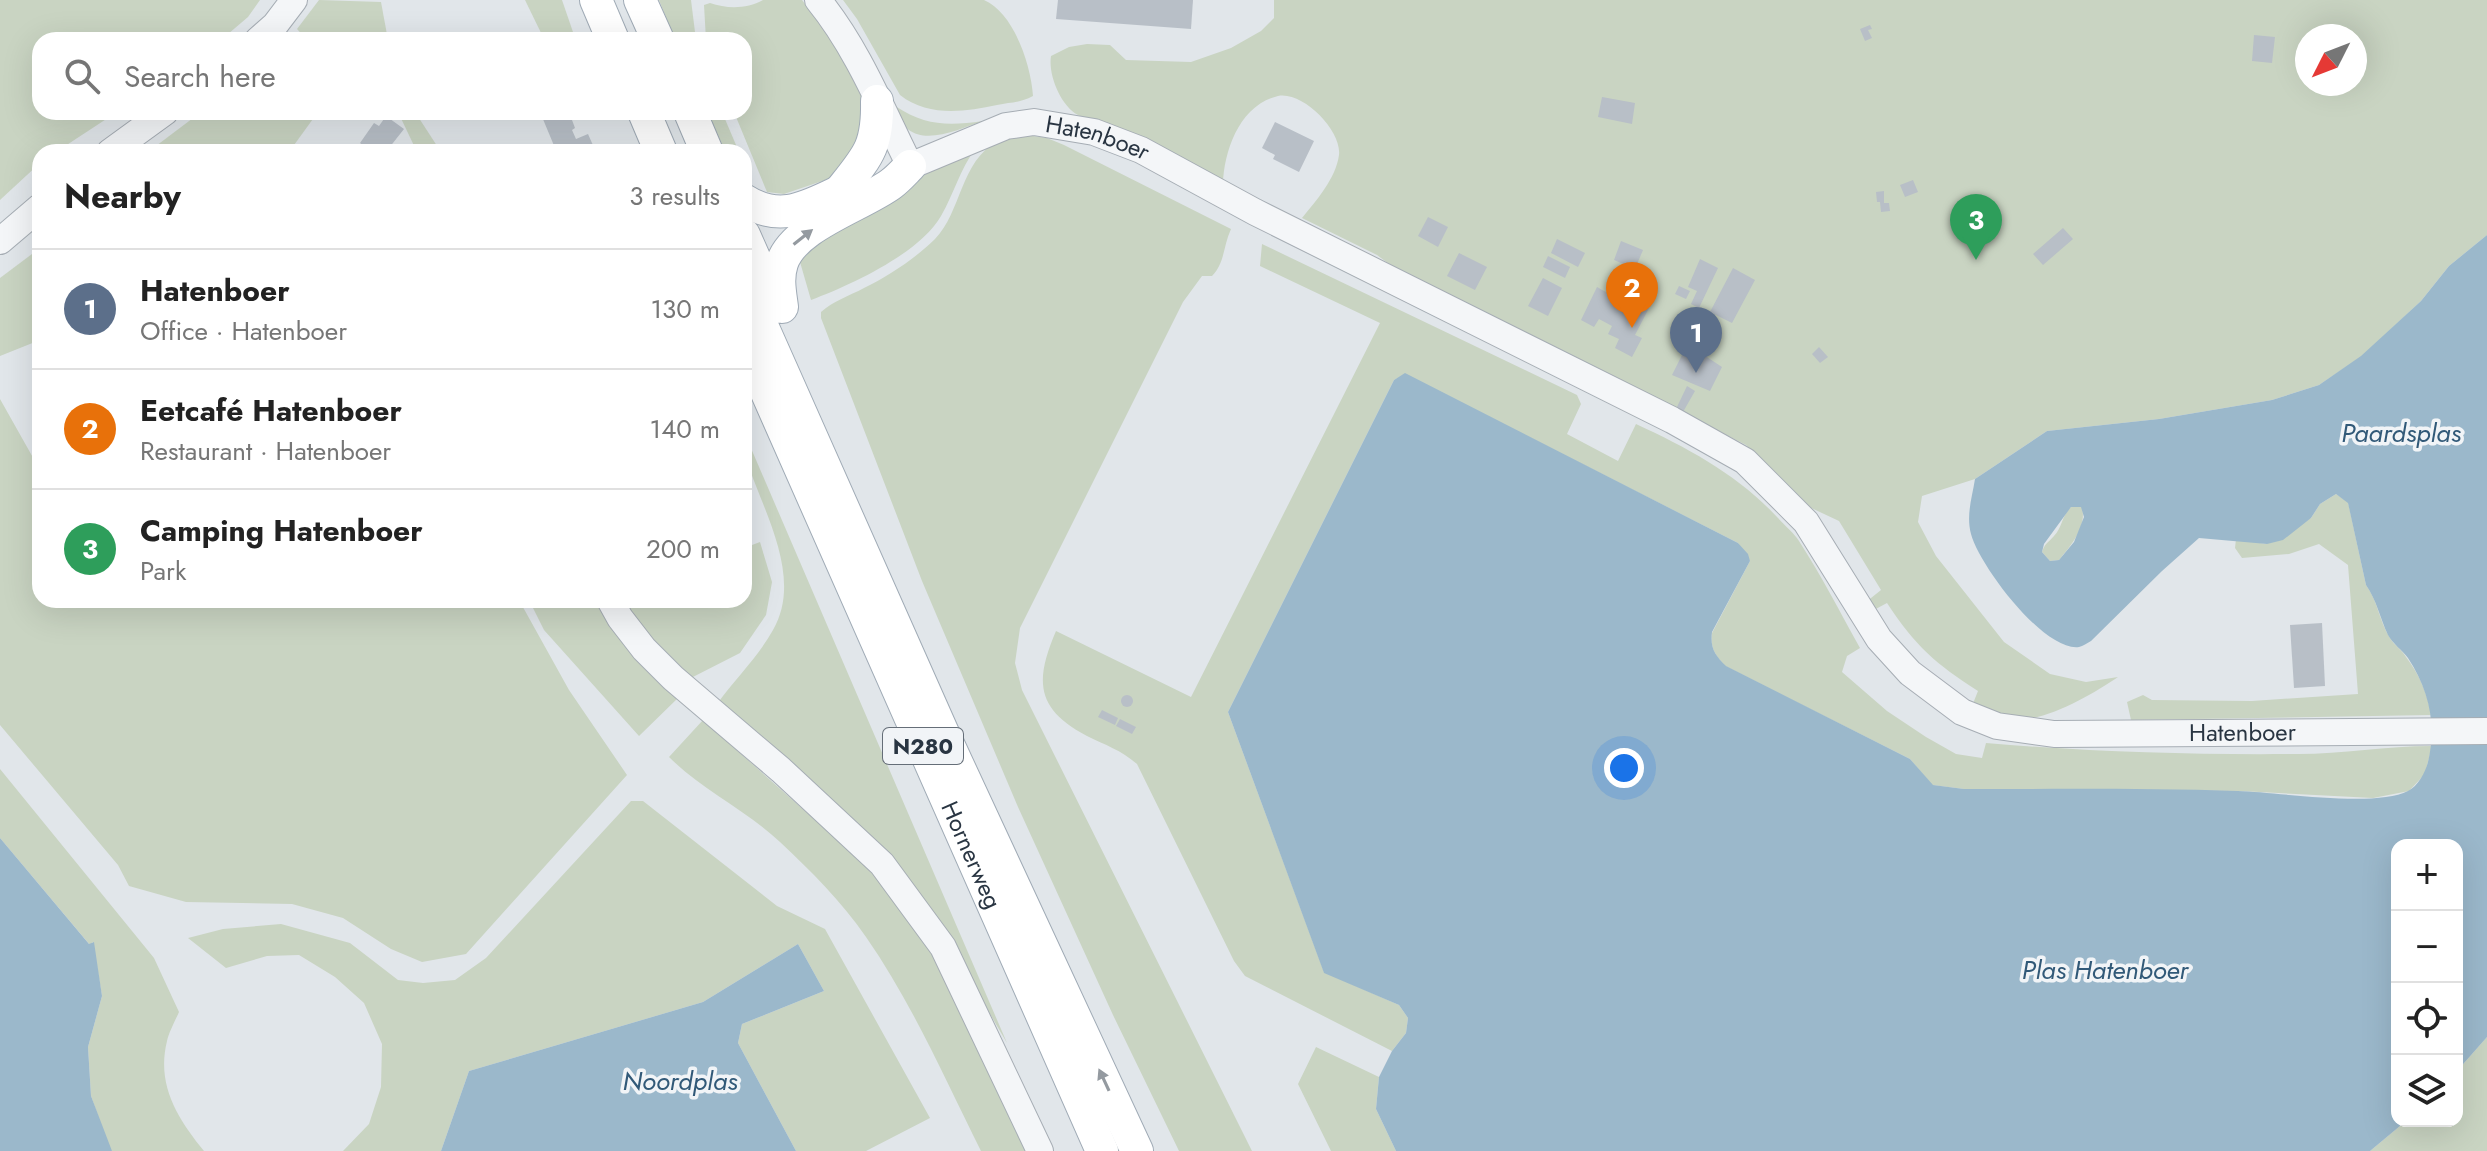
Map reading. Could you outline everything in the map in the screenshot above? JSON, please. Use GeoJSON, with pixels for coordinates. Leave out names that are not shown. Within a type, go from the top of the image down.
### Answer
{"type":"FeatureCollection","features":[{"type":"Feature","properties":{"kind":"main road"},"geometry":{"type":"LineString","coordinates":[[575,0],[589,32]]}},
{"type":"Feature","properties":{"kind":"main road"},"geometry":{"type":"LineString","coordinates":[[596,0],[610,32]]}},
{"type":"Feature","properties":{"kind":"main road"},"geometry":{"type":"LineString","coordinates":[[619,0],[633,32]]}},
{"type":"Feature","properties":{"kind":"main road"},"geometry":{"type":"LineString","coordinates":[[640,0],[654,32]]}},
{"type":"Feature","properties":{"kind":"main road"},"geometry":{"type":"LineString","coordinates":[[840,191],[873,145],[877,101]]}},
{"type":"Feature","properties":{"kind":"main road"},"geometry":{"type":"LineString","coordinates":[[626,120],[637,144]]}},
{"type":"Feature","properties":{"kind":"main road"},"geometry":{"type":"LineString","coordinates":[[647,120],[658,144]]}},
{"type":"Feature","properties":{"kind":"main road"},"geometry":{"type":"LineString","coordinates":[[671,120],[682,144]]}},
{"type":"Feature","properties":{"kind":"main road"},"geometry":{"type":"LineString","coordinates":[[693,120],[704,144]]}},
{"type":"Feature","properties":{"kind":"main road"},"geometry":{"type":"LineString","coordinates":[[752,205],[782,213],[794,211],[887,171],[910,166]]}},
{"type":"Feature","properties":{"kind":"main road"},"geometry":{"type":"LineString","coordinates":[[787,333],[779,282],[781,264],[789,249],[806,233],[892,183],[910,166]]}},
{"type":"Feature","properties":{"kind":"main road","name":"Hornerweg"},"geometry":{"type":"LineString","coordinates":[[752,253],[960,726],[1025,908]]}},
{"type":"Feature","properties":{"kind":"main road","name":"Hornerweg"},"geometry":{"type":"LineString","coordinates":[[752,303],[942,731],[1137,1151]]}},
{"type":"Feature","properties":{"kind":"main road","name":"Hornerweg"},"geometry":{"type":"LineString","coordinates":[[752,359],[1102,1151]]}},
{"type":"Feature","properties":{"kind":"main road","name":"Hornerweg"},"geometry":{"type":"LineString","coordinates":[[752,411],[1083,1151]]}},
{"type":"Feature","properties":{"kind":"street"},"geometry":{"type":"LineString","coordinates":[[267,32],[294,0]]}},
{"type":"Feature","properties":{"kind":"street"},"geometry":{"type":"LineString","coordinates":[[818,0],[854,53],[910,166]]}},
{"type":"Feature","properties":{"kind":"street"},"geometry":{"type":"LineString","coordinates":[[121,144],[154,120]]}},
{"type":"Feature","properties":{"kind":"street","name":"Hatenboer"},"geometry":{"type":"LineString","coordinates":[[910,166],[1006,126],[1034,122],[1094,132],[1141,150],[1255,212],[1672,420],[1745,461],[1806,522],[1879,639],[1910,673],[1962,712],[1997,726],[2054,734],[2487,731]]}},
{"type":"Feature","properties":{"kind":"street"},"geometry":{"type":"LineString","coordinates":[[0,241],[32,214]]}},
{"type":"Feature","properties":{"kind":"street"},"geometry":{"type":"LineString","coordinates":[[616,608],[644,649],[673,678],[781,770],[882,864],[943,947],[1040,1151]]}},
{"type":"Feature","properties":{"kind":"green space"},"geometry":{"type":"Polygon","coordinates":[[[0,0],[260,0],[248,17],[230,32],[32,32],[32,120],[105,120],[68,144],[32,144],[32,170],[0,200],[0,0]]]}},
{"type":"Feature","properties":{"kind":"green space"},"geometry":{"type":"Polygon","coordinates":[[[319,0],[381,2],[387,32],[300,32],[297,29],[319,0]]]}},
{"type":"Feature","properties":{"kind":"green space"},"geometry":{"type":"Polygon","coordinates":[[[525,0],[562,0],[573,32],[541,32],[525,0]]]}},
{"type":"Feature","properties":{"kind":"green space"},"geometry":{"type":"Polygon","coordinates":[[[659,0],[691,0],[695,32],[672,32],[659,0]]]}},
{"type":"Feature","properties":{"kind":"green space"},"geometry":{"type":"Polygon","coordinates":[[[763,0],[802,0],[837,45],[864,95],[869,129],[837,176],[784,194],[767,192],[752,156],[752,144],[747,144],[737,120],[752,120],[752,32],[706,32],[704,5],[750,5],[763,0]]]}},
{"type":"Feature","properties":{"kind":"green space"},"geometry":{"type":"Polygon","coordinates":[[[843,0],[984,0],[1004,16],[1019,41],[1029,70],[1033,96],[959,111],[934,110],[911,102],[900,95],[843,0]]]}},
{"type":"Feature","properties":{"kind":"green space"},"geometry":{"type":"Polygon","coordinates":[[[1274,0],[2487,0],[2487,235],[2449,266],[2421,301],[2361,357],[2319,385],[2272,400],[2159,419],[2047,431],[1975,479],[1922,496],[1918,522],[1936,556],[2004,642],[2050,674],[2086,682],[2118,677],[2053,712],[2026,719],[2009,718],[1972,706],[1978,691],[1927,653],[1887,603],[1872,611],[1866,602],[1881,590],[1839,521],[1807,506],[1746,445],[1302,218],[1330,181],[1339,155],[1338,145],[1328,124],[1309,106],[1288,96],[1278,96],[1254,109],[1244,119],[1231,144],[1223,184],[1127,132],[1078,115],[1061,97],[1053,80],[1051,56],[1069,47],[1110,45],[1126,60],[1191,62],[1231,48],[1261,31],[1274,18],[1274,0]]]}},
{"type":"Feature","properties":{"kind":"green space"},"geometry":{"type":"Polygon","coordinates":[[[895,106],[906,113],[938,123],[983,121],[945,134],[920,135],[901,121],[895,106]]]}},
{"type":"Feature","properties":{"kind":"green space"},"geometry":{"type":"Polygon","coordinates":[[[190,120],[312,120],[295,144],[159,144],[190,120]]]}},
{"type":"Feature","properties":{"kind":"green space"},"geometry":{"type":"Polygon","coordinates":[[[402,120],[420,120],[436,144],[413,144],[402,120]]]}},
{"type":"Feature","properties":{"kind":"green space"},"geometry":{"type":"Polygon","coordinates":[[[709,120],[725,120],[736,144],[720,144],[709,120]]]}},
{"type":"Feature","properties":{"kind":"green space"},"geometry":{"type":"Polygon","coordinates":[[[1033,136],[1064,145],[1231,229],[1216,271],[1212,276],[1202,276],[1183,302],[1020,628],[1015,663],[1022,690],[1252,1151],[1179,1151],[1018,807],[922,581],[821,318],[821,312],[826,308],[892,273],[935,239],[951,215],[968,174],[985,150],[1001,140],[1033,136]]]}},
{"type":"Feature","properties":{"kind":"green space"},"geometry":{"type":"Polygon","coordinates":[[[975,149],[941,216],[917,243],[864,277],[811,300],[800,262],[808,246],[882,197],[975,149]]]}},
{"type":"Feature","properties":{"kind":"green space"},"geometry":{"type":"Polygon","coordinates":[[[1262,244],[1577,395],[1581,404],[1567,434],[1618,461],[1636,424],[1694,453],[1730,476],[1795,535],[1823,580],[1860,648],[1847,656],[1842,672],[1887,711],[1956,754],[1982,758],[1986,743],[2103,751],[2220,754],[2315,754],[2432,746],[2425,774],[2409,791],[2373,798],[2240,791],[1964,789],[1932,785],[1910,759],[1725,666],[1718,658],[1712,633],[1750,561],[1738,543],[1405,374],[1394,380],[1228,712],[1324,972],[1399,1005],[1408,1018],[1406,1033],[1392,1051],[1245,976],[1234,961],[1137,764],[1119,751],[1070,726],[1057,715],[1044,692],[1045,664],[1056,631],[1191,697],[1380,323],[1260,266],[1262,244]]]}},
{"type":"Feature","properties":{"kind":"green space"},"geometry":{"type":"Polygon","coordinates":[[[32,254],[32,343],[0,356],[0,278],[32,254]]]}},
{"type":"Feature","properties":{"kind":"green space"},"geometry":{"type":"Polygon","coordinates":[[[0,399],[32,456],[32,608],[523,608],[569,690],[627,775],[466,954],[422,962],[391,949],[343,918],[292,904],[186,902],[129,886],[118,865],[0,725],[0,399]]]}},
{"type":"Feature","properties":{"kind":"green space"},"geometry":{"type":"Polygon","coordinates":[[[752,451],[1007,1043],[963,968],[717,704],[760,649],[781,611],[783,570],[752,475],[752,451]]]}},
{"type":"Feature","properties":{"kind":"green space"},"geometry":{"type":"Polygon","coordinates":[[[2336,494],[2348,502],[2366,585],[2383,625],[2419,677],[2431,715],[2131,720],[2127,702],[2143,695],[2152,700],[2252,701],[2358,694],[2348,565],[2319,544],[2289,554],[2242,558],[2235,548],[2236,539],[2266,544],[2311,518],[2320,504],[2336,494]]]}},
{"type":"Feature","properties":{"kind":"green space"},"geometry":{"type":"Polygon","coordinates":[[[2071,507],[2082,507],[2080,529],[2059,560],[2050,561],[2043,549],[2057,533],[2071,507]]]}},
{"type":"Feature","properties":{"kind":"green space"},"geometry":{"type":"Polygon","coordinates":[[[760,542],[772,582],[766,615],[740,653],[687,680],[627,608],[752,608],[752,545],[760,542]]]}},
{"type":"Feature","properties":{"kind":"green space"},"geometry":{"type":"Polygon","coordinates":[[[533,608],[599,608],[623,641],[679,697],[639,736],[544,630],[533,608]]]}},
{"type":"Feature","properties":{"kind":"green space"},"geometry":{"type":"Polygon","coordinates":[[[703,720],[879,877],[943,971],[1028,1151],[981,1151],[898,988],[847,911],[780,842],[695,780],[669,757],[703,720]]]}},
{"type":"Feature","properties":{"kind":"green space"},"geometry":{"type":"Polygon","coordinates":[[[0,769],[154,958],[179,1012],[164,1057],[167,1087],[178,1114],[204,1151],[110,1149],[91,1096],[88,1047],[102,996],[93,942],[90,945],[0,838],[0,769]]]}},
{"type":"Feature","properties":{"kind":"green space"},"geometry":{"type":"Polygon","coordinates":[[[631,801],[643,801],[777,906],[825,929],[930,1118],[866,1151],[796,1151],[738,1043],[742,1024],[824,991],[798,944],[703,1002],[469,1071],[441,1151],[343,1151],[369,1124],[381,1087],[382,1044],[364,1003],[335,977],[299,955],[267,956],[226,968],[188,938],[223,929],[281,924],[350,943],[398,980],[423,983],[455,980],[486,958],[631,801]]]}},
{"type":"Feature","properties":{"kind":"green space"},"geometry":{"type":"Polygon","coordinates":[[[2487,1037],[2487,1151],[2370,1151],[2399,1127],[2463,1127],[2463,1064],[2487,1037]]]}},
{"type":"Feature","properties":{"kind":"green space"},"geometry":{"type":"Polygon","coordinates":[[[1316,1047],[1379,1077],[1376,1109],[1396,1151],[1331,1151],[1298,1084],[1316,1047]]]}},
{"type":"Feature","properties":{"kind":"water"},"geometry":{"type":"Polygon","coordinates":[[[2487,235],[2487,1037],[2463,1064],[2463,839],[2391,839],[2391,1127],[2399,1127],[2370,1151],[1396,1151],[1376,1109],[1379,1077],[1392,1051],[1406,1033],[1408,1018],[1399,1005],[1324,973],[1228,712],[1394,380],[1405,373],[1738,543],[1750,561],[1712,632],[1714,651],[1719,658],[1726,666],[1910,759],[1933,785],[1964,789],[2238,791],[2326,798],[2373,798],[2408,791],[2418,783],[2431,748],[2431,721],[2426,695],[2415,670],[2388,635],[2366,585],[2348,503],[2336,494],[2320,504],[2311,518],[2283,540],[2267,544],[2199,538],[2091,641],[2079,647],[2065,645],[2048,636],[1999,585],[1971,534],[1970,506],[1975,479],[2047,431],[2159,419],[2272,400],[2319,385],[2361,356],[2421,301],[2449,266],[2487,235]],[[2071,507],[2044,544],[2042,552],[2050,561],[2059,560],[2074,542],[2084,517],[2081,507],[2071,507]]]}},
{"type":"Feature","properties":{"kind":"water"},"geometry":{"type":"Polygon","coordinates":[[[0,838],[89,944],[94,942],[102,996],[88,1047],[91,1096],[112,1151],[0,1151],[0,838]]]}},
{"type":"Feature","properties":{"kind":"water","name":"Noordplas"},"geometry":{"type":"Polygon","coordinates":[[[798,944],[824,991],[742,1024],[738,1043],[796,1151],[441,1151],[469,1071],[703,1002],[798,944]]]}},
{"type":"Feature","properties":{"kind":"building"},"geometry":{"type":"Polygon","coordinates":[[[1058,0],[1193,0],[1191,29],[1056,19],[1058,0]]]}},
{"type":"Feature","properties":{"kind":"building"},"geometry":{"type":"Polygon","coordinates":[[[1870,25],[1872,29],[1868,30],[1872,38],[1865,41],[1860,29],[1870,25]]]}},
{"type":"Feature","properties":{"kind":"building"},"geometry":{"type":"Polygon","coordinates":[[[2254,35],[2275,37],[2272,63],[2252,61],[2254,35]]]}},
{"type":"Feature","properties":{"kind":"building"},"geometry":{"type":"Polygon","coordinates":[[[1602,97],[1635,103],[1632,124],[1598,117],[1602,97]]]}},
{"type":"Feature","properties":{"kind":"building"},"geometry":{"type":"Polygon","coordinates":[[[383,120],[392,120],[404,129],[392,144],[360,143],[374,123],[379,126],[383,120]]]}},
{"type":"Feature","properties":{"kind":"building"},"geometry":{"type":"Polygon","coordinates":[[[543,120],[572,120],[576,139],[588,134],[592,144],[553,144],[543,120]]]}},
{"type":"Feature","properties":{"kind":"building"},"geometry":{"type":"Polygon","coordinates":[[[1275,122],[1314,141],[1299,172],[1273,159],[1275,155],[1262,148],[1275,122]]]}},
{"type":"Feature","properties":{"kind":"building"},"geometry":{"type":"Polygon","coordinates":[[[1913,180],[1918,192],[1905,197],[1900,185],[1913,180]]]}},
{"type":"Feature","properties":{"kind":"building"},"geometry":{"type":"Polygon","coordinates":[[[1884,191],[1884,203],[1889,203],[1890,211],[1881,212],[1876,192],[1884,191]]]}},
{"type":"Feature","properties":{"kind":"building"},"geometry":{"type":"Polygon","coordinates":[[[1428,217],[1448,227],[1438,247],[1418,236],[1428,217]]]}},
{"type":"Feature","properties":{"kind":"building"},"geometry":{"type":"Polygon","coordinates":[[[2063,228],[2073,239],[2043,265],[2033,254],[2063,228]]]}},
{"type":"Feature","properties":{"kind":"building"},"geometry":{"type":"Polygon","coordinates":[[[1557,239],[1585,253],[1578,267],[1551,253],[1557,239]]]}},
{"type":"Feature","properties":{"kind":"building"},"geometry":{"type":"Polygon","coordinates":[[[1621,241],[1643,250],[1635,269],[1614,260],[1621,241]]]}},
{"type":"Feature","properties":{"kind":"building"},"geometry":{"type":"Polygon","coordinates":[[[1459,253],[1487,267],[1475,290],[1447,276],[1459,253]]]}},
{"type":"Feature","properties":{"kind":"building"},"geometry":{"type":"Polygon","coordinates":[[[1548,256],[1570,267],[1565,278],[1543,267],[1548,256]]]}},
{"type":"Feature","properties":{"kind":"building"},"geometry":{"type":"Polygon","coordinates":[[[1700,259],[1718,268],[1699,308],[1691,304],[1697,291],[1688,287],[1700,259]]]}},
{"type":"Feature","properties":{"kind":"building"},"geometry":{"type":"Polygon","coordinates":[[[1733,268],[1755,280],[1732,323],[1710,312],[1733,268]]]}},
{"type":"Feature","properties":{"kind":"building"},"geometry":{"type":"Polygon","coordinates":[[[1543,278],[1562,288],[1548,316],[1528,306],[1543,278]]]}},
{"type":"Feature","properties":{"kind":"building"},"geometry":{"type":"Polygon","coordinates":[[[1679,286],[1690,291],[1686,299],[1675,294],[1679,286]]]}},
{"type":"Feature","properties":{"kind":"building"},"geometry":{"type":"Polygon","coordinates":[[[1597,287],[1611,295],[1613,290],[1649,308],[1635,335],[1642,338],[1632,357],[1615,348],[1619,339],[1608,334],[1612,326],[1599,319],[1594,327],[1581,320],[1597,287]]]}},
{"type":"Feature","properties":{"kind":"building"},"geometry":{"type":"Polygon","coordinates":[[[1819,347],[1828,357],[1820,363],[1812,354],[1819,347]]]}},
{"type":"Feature","properties":{"kind":"building"},"geometry":{"type":"Polygon","coordinates":[[[1693,348],[1722,367],[1710,391],[1672,375],[1683,353],[1689,355],[1693,348]]]}},
{"type":"Feature","properties":{"kind":"building"},"geometry":{"type":"Polygon","coordinates":[[[1687,386],[1695,391],[1683,412],[1676,409],[1687,386]]]}},
{"type":"Feature","properties":{"kind":"building"},"geometry":{"type":"Polygon","coordinates":[[[2322,623],[2325,686],[2294,688],[2290,625],[2322,623]]]}},
{"type":"Feature","properties":{"kind":"building"},"geometry":{"type":"Polygon","coordinates":[[[1127,695],[1133,701],[1127,707],[1121,701],[1127,695]]]}},
{"type":"Feature","properties":{"kind":"building"},"geometry":{"type":"Polygon","coordinates":[[[1102,710],[1118,718],[1115,725],[1098,717],[1102,710]]]}},
{"type":"Feature","properties":{"kind":"building"},"geometry":{"type":"Polygon","coordinates":[[[1120,719],[1136,727],[1132,734],[1116,726],[1120,719]]]}},
{"type":"Feature","properties":{"kind":"place","name":"Camping Hatenboer"},"geometry":{"type":"Point","coordinates":[1976,260]}},
{"type":"Feature","properties":{"kind":"place","name":"Eetcafé Hatenboer"},"geometry":{"type":"Point","coordinates":[1632,328]}},
{"type":"Feature","properties":{"kind":"place","name":"Hatenboer"},"geometry":{"type":"Point","coordinates":[1696,373]}},
{"type":"Feature","properties":{"kind":"water label","name":"Paardsplas"},"geometry":{"type":"Point","coordinates":[2401,433]}},
{"type":"Feature","properties":{"kind":"water label","name":"Plas Hatenboer"},"geometry":{"type":"Point","coordinates":[2105,970]}}]}
